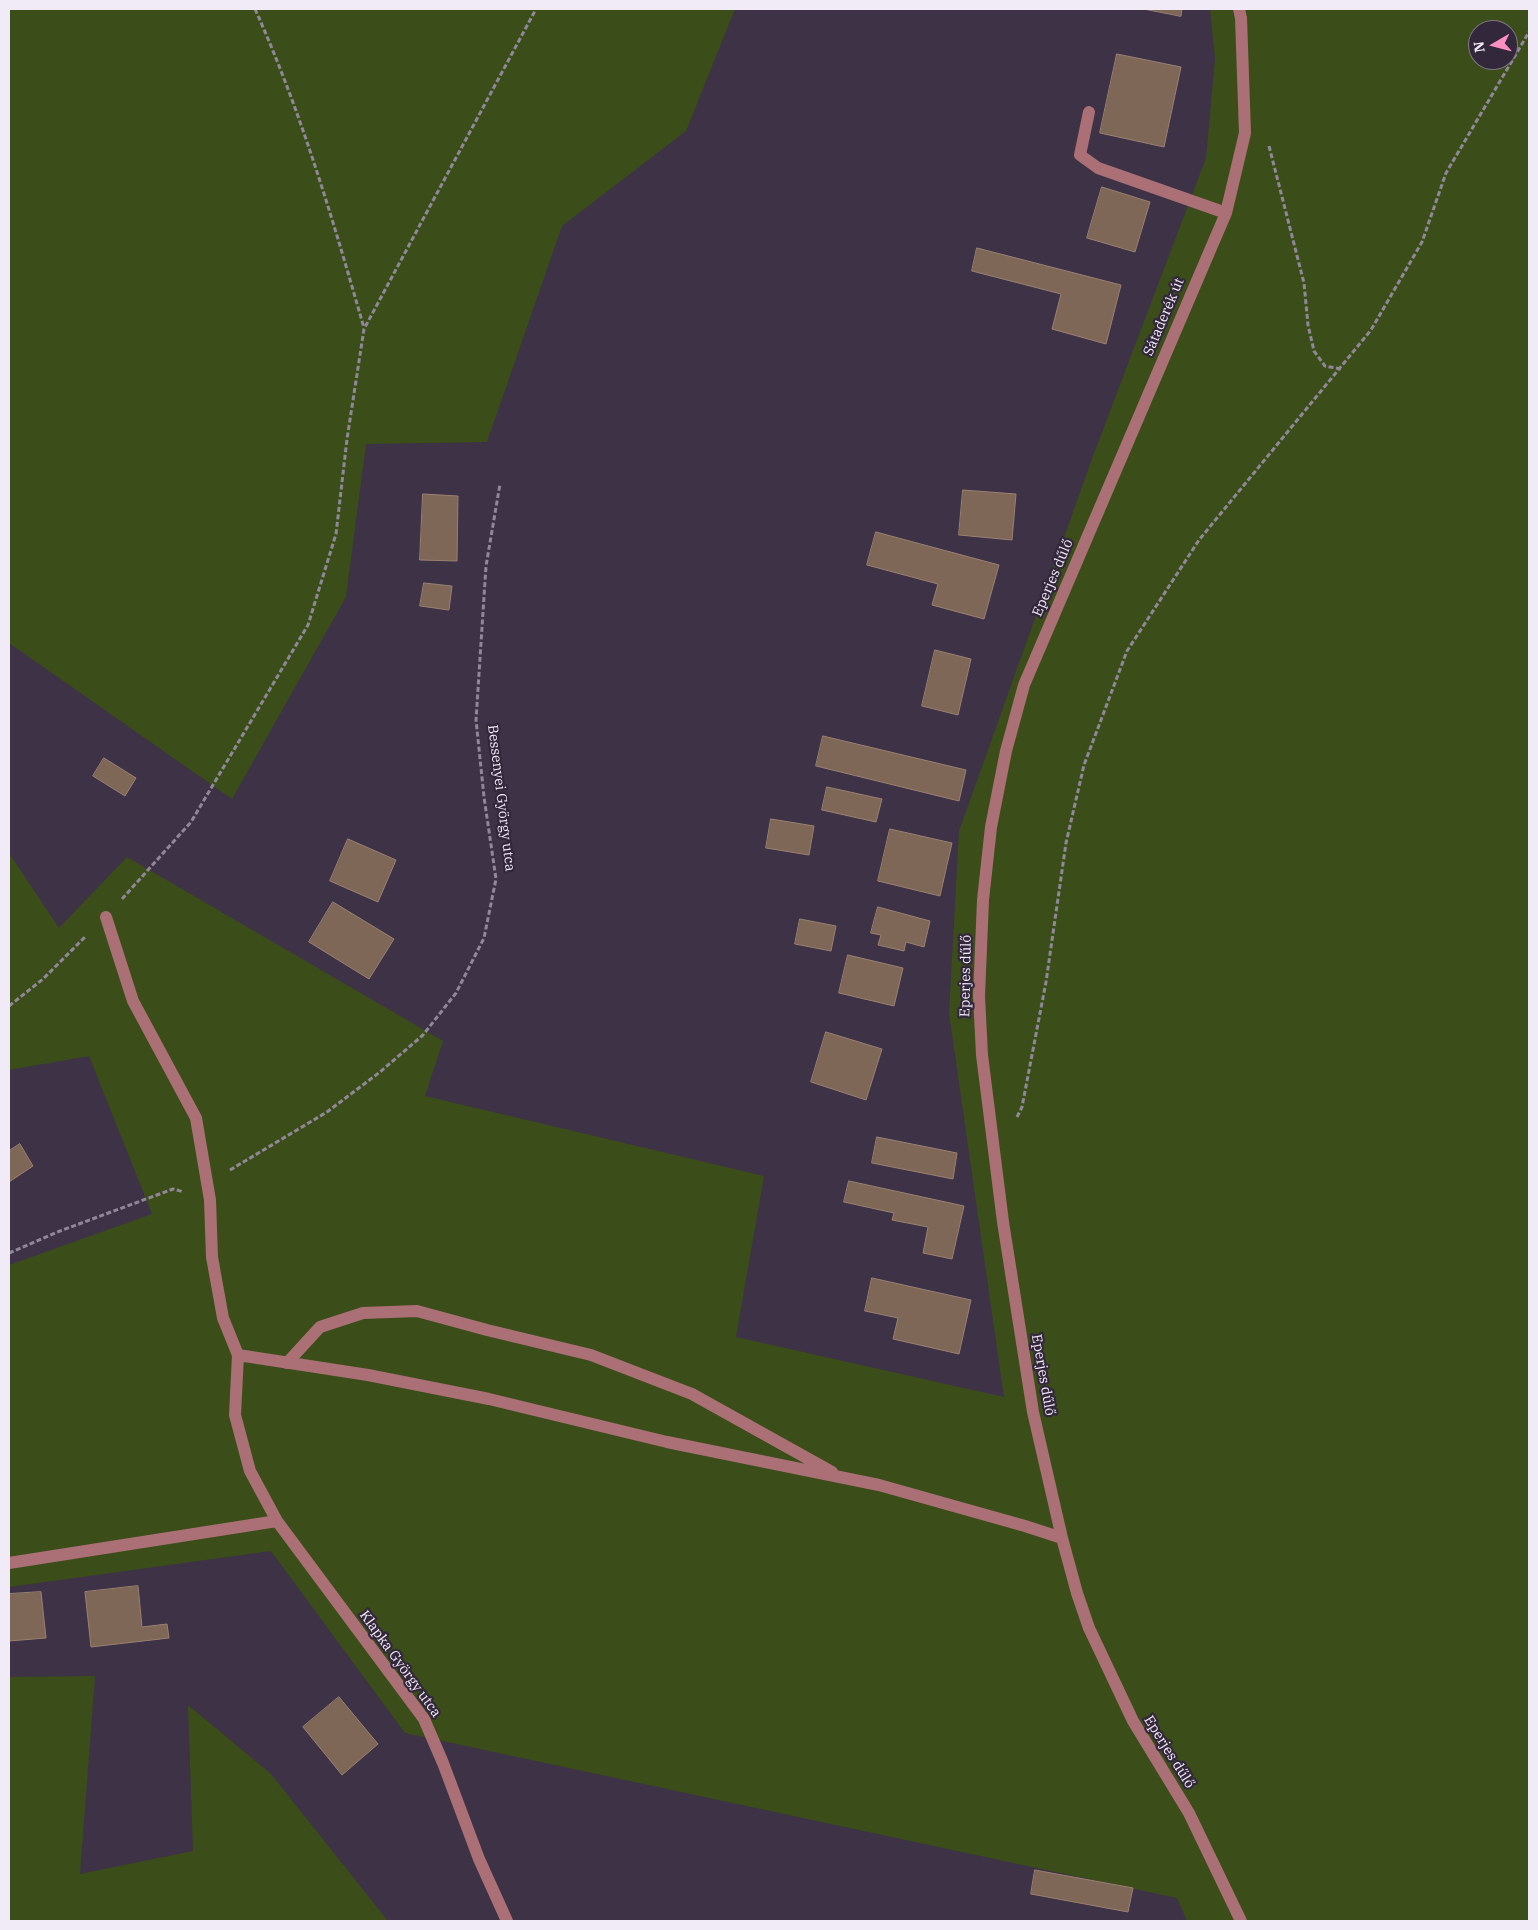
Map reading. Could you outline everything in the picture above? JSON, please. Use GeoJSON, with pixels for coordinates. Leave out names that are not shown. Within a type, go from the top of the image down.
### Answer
{"type":"FeatureCollection","features":[{"type":"Feature","properties":{"kind":"street","name":"Sátaderék út"},"geometry":{"type":"LineString","coordinates":[[1131,432],[1226,213],[1245,133],[1244,76],[1239,9]]}},
{"type":"Feature","properties":{"kind":"street"},"geometry":{"type":"LineString","coordinates":[[1089,112],[1080,156],[1098,168],[1226,213]]}},
{"type":"Feature","properties":{"kind":"street","name":"Eperjes dűlő"},"geometry":{"type":"LineString","coordinates":[[1131,432],[1024,685],[1006,751],[991,827],[983,900],[979,996],[982,1055],[1002,1222],[1033,1412],[1062,1538],[1077,1593],[1089,1628],[1128,1713],[1189,1813],[1241,1921]]}},
{"type":"Feature","properties":{"kind":"street"},"geometry":{"type":"LineString","coordinates":[[106,917],[133,1001],[196,1118],[210,1200]]}},
{"type":"Feature","properties":{"kind":"street","name":"Klapka György utca"},"geometry":{"type":"LineString","coordinates":[[210,1200],[212,1256],[222,1318],[238,1355],[235,1415],[250,1471],[277,1521],[424,1719],[443,1763],[478,1859],[508,1921]]}},
{"type":"Feature","properties":{"kind":"street"},"geometry":{"type":"LineString","coordinates":[[287,1363],[320,1328],[363,1313],[417,1311],[600,1358],[692,1394],[843,1478]]}},
{"type":"Feature","properties":{"kind":"street"},"geometry":{"type":"LineString","coordinates":[[238,1355],[368,1375],[489,1399],[667,1442],[879,1486],[1062,1538]]}},
{"type":"Feature","properties":{"kind":"street"},"geometry":{"type":"LineString","coordinates":[[9,1563],[277,1521]]}},
{"type":"Feature","properties":{"kind":"path"},"geometry":{"type":"LineString","coordinates":[[255,9],[273,49],[330,211],[364,329]]}},
{"type":"Feature","properties":{"kind":"path"},"geometry":{"type":"LineString","coordinates":[[9,1006],[43,979],[106,917],[191,822],[308,625],[336,534],[347,439],[364,329],[536,9]]}},
{"type":"Feature","properties":{"kind":"path"},"geometry":{"type":"LineString","coordinates":[[995,1158],[1022,1107],[1046,982],[1066,842],[1084,765],[1127,651],[1199,540],[1341,369],[1371,330],[1422,242],[1446,173],[1529,32]]}},
{"type":"Feature","properties":{"kind":"path"},"geometry":{"type":"LineString","coordinates":[[1245,133],[1266,133],[1304,283],[1308,325],[1314,350],[1325,366],[1341,369]]}},
{"type":"Feature","properties":{"kind":"path","name":"Bessenyei György utca"},"geometry":{"type":"LineString","coordinates":[[210,1200],[231,1169],[327,1112],[380,1072],[423,1035],[456,993],[484,938],[496,879],[484,797],[476,720],[486,566],[500,484]]}},
{"type":"Feature","properties":{"kind":"path"},"geometry":{"type":"LineString","coordinates":[[9,1253],[60,1231],[173,1189],[210,1200]]}},
{"type":"Feature","properties":{"kind":"green space"},"geometry":{"type":"Polygon","coordinates":[[[9,9],[735,9],[686,131],[562,226],[487,442],[366,444],[346,597],[232,799],[9,643],[9,9]]]}},
{"type":"Feature","properties":{"kind":"green space"},"geometry":{"type":"Polygon","coordinates":[[[1210,9],[1529,9],[1529,1921],[1187,1921],[1177,1898],[405,1733],[271,1551],[9,1587],[9,1265],[152,1214],[89,1056],[9,1070],[9,853],[59,928],[127,857],[443,1041],[425,1096],[764,1176],[736,1337],[1004,1397],[949,1013],[959,831],[1093,456],[1206,158],[1215,59],[1210,9]]]}},
{"type":"Feature","properties":{"kind":"green space"},"geometry":{"type":"Polygon","coordinates":[[[95,1676],[80,1874],[193,1851],[188,1705],[271,1774],[388,1921],[9,1921],[9,1677],[95,1676]]]}},
{"type":"Feature","properties":{"kind":"building"},"geometry":{"type":"Polygon","coordinates":[[[1144,9],[1182,9],[1181,16],[1144,9]]]}},
{"type":"Feature","properties":{"kind":"building"},"geometry":{"type":"Polygon","coordinates":[[[1117,54],[1181,67],[1164,147],[1100,133],[1117,54]]]}},
{"type":"Feature","properties":{"kind":"building"},"geometry":{"type":"Polygon","coordinates":[[[1102,187],[1150,202],[1135,252],[1087,238],[1102,187]]]}},
{"type":"Feature","properties":{"kind":"building"},"geometry":{"type":"Polygon","coordinates":[[[977,248],[1121,285],[1106,344],[1052,329],[1061,294],[972,271],[977,248]]]}},
{"type":"Feature","properties":{"kind":"building"},"geometry":{"type":"Polygon","coordinates":[[[963,490],[1016,494],[1012,540],[959,535],[963,490]]]}},
{"type":"Feature","properties":{"kind":"building"},"geometry":{"type":"Polygon","coordinates":[[[423,494],[458,496],[457,561],[420,560],[423,494]]]}},
{"type":"Feature","properties":{"kind":"building"},"geometry":{"type":"Polygon","coordinates":[[[876,532],[999,565],[984,619],[932,605],[938,584],[867,565],[876,532]]]}},
{"type":"Feature","properties":{"kind":"building"},"geometry":{"type":"Polygon","coordinates":[[[424,583],[452,586],[449,610],[420,606],[424,583]]]}},
{"type":"Feature","properties":{"kind":"building"},"geometry":{"type":"Polygon","coordinates":[[[935,650],[971,659],[958,715],[922,706],[935,650]]]}},
{"type":"Feature","properties":{"kind":"building"},"geometry":{"type":"Polygon","coordinates":[[[823,736],[966,770],[959,801],[816,766],[823,736]]]}},
{"type":"Feature","properties":{"kind":"building"},"geometry":{"type":"Polygon","coordinates":[[[104,758],[136,778],[125,796],[93,776],[104,758]]]}},
{"type":"Feature","properties":{"kind":"building"},"geometry":{"type":"Polygon","coordinates":[[[827,787],[882,799],[876,822],[822,810],[827,787]]]}},
{"type":"Feature","properties":{"kind":"building"},"geometry":{"type":"Polygon","coordinates":[[[771,819],[814,826],[809,855],[766,848],[771,819]]]}},
{"type":"Feature","properties":{"kind":"building"},"geometry":{"type":"Polygon","coordinates":[[[890,829],[952,843],[940,896],[878,881],[890,829]]]}},
{"type":"Feature","properties":{"kind":"building"},"geometry":{"type":"Polygon","coordinates":[[[348,839],[396,860],[378,902],[330,881],[348,839]]]}},
{"type":"Feature","properties":{"kind":"building"},"geometry":{"type":"Polygon","coordinates":[[[333,902],[394,939],[369,979],[309,942],[333,902]]]}},
{"type":"Feature","properties":{"kind":"building"},"geometry":{"type":"Polygon","coordinates":[[[878,907],[930,921],[924,947],[906,942],[904,951],[878,945],[881,935],[871,933],[878,907]]]}},
{"type":"Feature","properties":{"kind":"building"},"geometry":{"type":"Polygon","coordinates":[[[800,919],[836,926],[831,951],[795,944],[800,919]]]}},
{"type":"Feature","properties":{"kind":"building"},"geometry":{"type":"Polygon","coordinates":[[[848,955],[903,968],[894,1006],[839,993],[848,955]]]}},
{"type":"Feature","properties":{"kind":"building"},"geometry":{"type":"Polygon","coordinates":[[[826,1032],[882,1049],[866,1100],[811,1082],[826,1032]]]}},
{"type":"Feature","properties":{"kind":"building"},"geometry":{"type":"Polygon","coordinates":[[[877,1137],[957,1153],[953,1179],[872,1163],[877,1137]]]}},
{"type":"Feature","properties":{"kind":"building"},"geometry":{"type":"Polygon","coordinates":[[[20,1144],[33,1166],[9,1182],[9,1151],[20,1144]]]}},
{"type":"Feature","properties":{"kind":"building"},"geometry":{"type":"Polygon","coordinates":[[[849,1181],[964,1206],[952,1259],[923,1253],[928,1227],[892,1220],[894,1213],[844,1202],[849,1181]]]}},
{"type":"Feature","properties":{"kind":"building"},"geometry":{"type":"Polygon","coordinates":[[[872,1278],[971,1300],[959,1354],[893,1339],[898,1318],[865,1311],[872,1278]]]}},
{"type":"Feature","properties":{"kind":"building"},"geometry":{"type":"Polygon","coordinates":[[[138,1586],[142,1627],[167,1624],[169,1638],[91,1647],[85,1592],[138,1586]]]}},
{"type":"Feature","properties":{"kind":"building"},"geometry":{"type":"Polygon","coordinates":[[[41,1592],[46,1638],[9,1641],[9,1594],[41,1592]]]}},
{"type":"Feature","properties":{"kind":"building"},"geometry":{"type":"Polygon","coordinates":[[[339,1697],[378,1744],[342,1775],[303,1727],[339,1697]]]}},
{"type":"Feature","properties":{"kind":"building"},"geometry":{"type":"Polygon","coordinates":[[[1035,1870],[1133,1888],[1128,1912],[1031,1894],[1035,1870]]]}}]}
